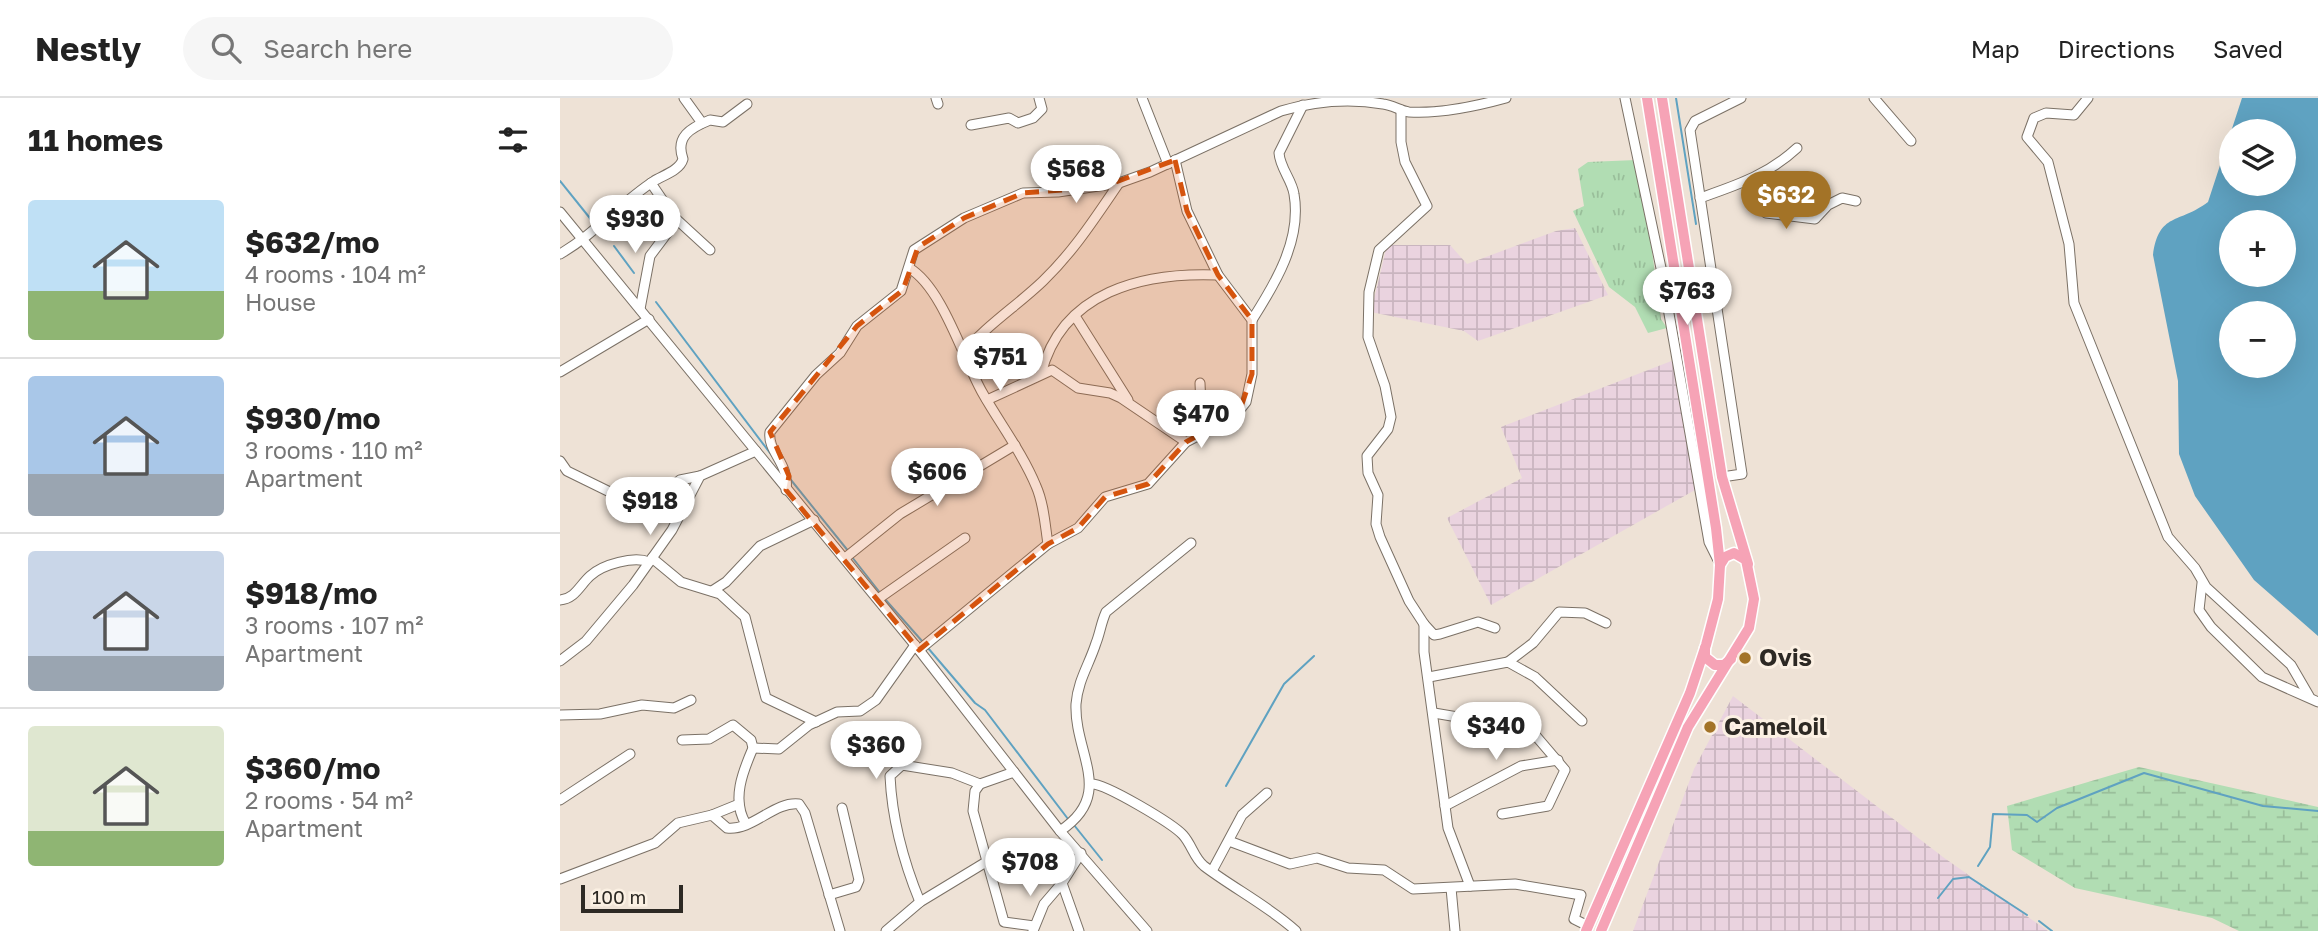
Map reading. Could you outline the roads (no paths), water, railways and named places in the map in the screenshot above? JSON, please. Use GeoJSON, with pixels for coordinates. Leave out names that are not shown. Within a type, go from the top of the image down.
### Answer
{"type":"FeatureCollection","features":[{"type":"Feature","properties":{"kind":"main road"},"geometry":{"type":"LineString","coordinates":[[1587,928],[1686,702],[1706,645],[1718,599],[1720,565],[1647,98]]}},
{"type":"Feature","properties":{"kind":"main road"},"geometry":{"type":"LineString","coordinates":[[1601,931],[1688,727],[1733,657],[1752,614],[1754,599],[1748,564],[1722,477],[1662,98]]}},
{"type":"Feature","properties":{"kind":"main road"},"geometry":{"type":"LineString","coordinates":[[1720,565],[1725,557],[1734,554],[1743,556],[1748,564]]}},
{"type":"Feature","properties":{"kind":"main road"},"geometry":{"type":"LineString","coordinates":[[1706,645],[1706,657],[1711,663],[1724,665],[1733,657]]}},
{"type":"Feature","properties":{"kind":"street"},"geometry":{"type":"LineString","coordinates":[[684,98],[702,123]]}},
{"type":"Feature","properties":{"kind":"street"},"geometry":{"type":"LineString","coordinates":[[971,125],[1009,118],[1017,123],[1033,118],[1042,108],[1039,98]]}},
{"type":"Feature","properties":{"kind":"street"},"geometry":{"type":"LineString","coordinates":[[1142,98],[1171,162],[1187,211],[1218,275],[1252,320]]}},
{"type":"Feature","properties":{"kind":"street"},"geometry":{"type":"LineString","coordinates":[[1401,110],[1474,105],[1506,98]]}},
{"type":"Feature","properties":{"kind":"street"},"geometry":{"type":"LineString","coordinates":[[1625,98],[1669,307],[1709,542],[1720,565]]}},
{"type":"Feature","properties":{"kind":"street"},"geometry":{"type":"LineString","coordinates":[[1722,477],[1742,474],[1690,130],[1692,124],[1741,98]]}},
{"type":"Feature","properties":{"kind":"street"},"geometry":{"type":"LineString","coordinates":[[1874,98],[1911,141]]}},
{"type":"Feature","properties":{"kind":"street"},"geometry":{"type":"LineString","coordinates":[[2088,98],[2074,115],[2046,113],[2034,118],[2026,137],[2046,158],[2060,200],[2069,244],[2073,300],[2085,336],[2173,546],[2195,568],[2202,583],[2291,665],[2309,696]]}},
{"type":"Feature","properties":{"kind":"street"},"geometry":{"type":"LineString","coordinates":[[786,490],[788,474],[770,440],[770,432],[816,374],[840,353],[857,326],[901,291],[912,254],[918,247],[964,219],[1023,193],[1058,192],[1119,183],[1281,111],[1333,100],[1392,101],[1401,110],[1401,142],[1405,162],[1427,205],[1379,250],[1369,292],[1368,337],[1385,386],[1391,417],[1388,429],[1367,456],[1366,462],[1378,495],[1376,524],[1409,601],[1434,635],[1478,622],[1495,628]]}},
{"type":"Feature","properties":{"kind":"street"},"geometry":{"type":"LineString","coordinates":[[560,254],[584,241],[651,183],[683,163],[678,143],[702,123],[710,120],[723,122],[747,104]]}},
{"type":"Feature","properties":{"kind":"street"},"geometry":{"type":"LineString","coordinates":[[753,748],[779,748],[816,722],[837,712],[860,711],[876,700],[917,648],[1048,544],[1078,527],[1105,496],[1148,484],[1186,442],[1239,413],[1246,402],[1252,374],[1252,320],[1284,263],[1293,223],[1294,194],[1279,153],[1303,105]]}},
{"type":"Feature","properties":{"kind":"street"},"geometry":{"type":"LineString","coordinates":[[1700,198],[1770,171],[1797,148]]}},
{"type":"Feature","properties":{"kind":"street"},"geometry":{"type":"LineString","coordinates":[[1638,153],[1655,150]]}},
{"type":"Feature","properties":{"kind":"street"},"geometry":{"type":"LineString","coordinates":[[1754,179],[1766,213],[1815,219],[1828,205],[1842,198],[1856,201]]}},
{"type":"Feature","properties":{"kind":"street"},"geometry":{"type":"LineString","coordinates":[[651,183],[671,212],[710,250]]}},
{"type":"Feature","properties":{"kind":"street"},"geometry":{"type":"LineString","coordinates":[[963,354],[1074,250],[1119,183]]}},
{"type":"Feature","properties":{"kind":"street"},"geometry":{"type":"LineString","coordinates":[[560,212],[786,490],[845,558],[1060,831],[1147,931]]}},
{"type":"Feature","properties":{"kind":"street"},"geometry":{"type":"LineString","coordinates":[[640,309],[650,256],[668,232],[671,212]]}},
{"type":"Feature","properties":{"kind":"street"},"geometry":{"type":"LineString","coordinates":[[909,268],[924,280],[934,295],[987,400],[1038,488],[1048,544]]}},
{"type":"Feature","properties":{"kind":"street"},"geometry":{"type":"LineString","coordinates":[[1041,374],[1048,349],[1063,326],[1091,302],[1146,278],[1187,274],[1218,275]]}},
{"type":"Feature","properties":{"kind":"street"},"geometry":{"type":"LineString","coordinates":[[1075,316],[1130,403]]}},
{"type":"Feature","properties":{"kind":"street"},"geometry":{"type":"LineString","coordinates":[[560,372],[649,319]]}},
{"type":"Feature","properties":{"kind":"street"},"geometry":{"type":"LineString","coordinates":[[987,400],[1041,374],[1056,371],[1078,388],[1110,393],[1130,403],[1186,442]]}},
{"type":"Feature","properties":{"kind":"street"},"geometry":{"type":"LineString","coordinates":[[1200,383],[1201,407],[1219,424]]}},
{"type":"Feature","properties":{"kind":"street"},"geometry":{"type":"LineString","coordinates":[[845,558],[900,514],[1015,445]]}},
{"type":"Feature","properties":{"kind":"street"},"geometry":{"type":"LineString","coordinates":[[560,461],[564,472],[618,496],[662,495],[680,481],[700,476],[756,451]]}},
{"type":"Feature","properties":{"kind":"street"},"geometry":{"type":"LineString","coordinates":[[560,661],[586,641],[651,560],[672,530],[700,476]]}},
{"type":"Feature","properties":{"kind":"street"},"geometry":{"type":"LineString","coordinates":[[712,591],[726,582],[760,545],[814,520]]}},
{"type":"Feature","properties":{"kind":"street"},"geometry":{"type":"LineString","coordinates":[[878,599],[965,538]]}},
{"type":"Feature","properties":{"kind":"street"},"geometry":{"type":"LineString","coordinates":[[1060,831],[1081,812],[1088,800],[1091,784],[1076,701],[1080,675],[1096,643],[1106,612],[1191,543]]}},
{"type":"Feature","properties":{"kind":"street"},"geometry":{"type":"LineString","coordinates":[[560,600],[569,598],[590,576],[603,569],[637,559],[651,560],[681,582],[720,594],[745,617],[766,698],[816,722]]}},
{"type":"Feature","properties":{"kind":"street"},"geometry":{"type":"LineString","coordinates":[[2202,583],[2199,610],[2211,626],[2262,677],[2274,685],[2309,696],[2318,702]]}},
{"type":"Feature","properties":{"kind":"street"},"geometry":{"type":"LineString","coordinates":[[1429,677],[1508,662],[1533,643],[1559,612],[1584,613],[1606,623]]}},
{"type":"Feature","properties":{"kind":"street"},"geometry":{"type":"LineString","coordinates":[[1424,624],[1448,828],[1470,886]]}},
{"type":"Feature","properties":{"kind":"street"},"geometry":{"type":"LineString","coordinates":[[1508,662],[1535,677],[1582,721]]}},
{"type":"Feature","properties":{"kind":"street"},"geometry":{"type":"LineString","coordinates":[[560,715],[600,714],[642,705],[674,708],[691,700]]}},
{"type":"Feature","properties":{"kind":"street"},"geometry":{"type":"LineString","coordinates":[[1434,713],[1481,721],[1524,722],[1542,747],[1558,760],[1564,771],[1548,806],[1502,814]]}},
{"type":"Feature","properties":{"kind":"street"},"geometry":{"type":"LineString","coordinates":[[682,740],[709,739],[733,725],[751,740],[753,748],[743,767],[739,804],[746,824]]}},
{"type":"Feature","properties":{"kind":"street"},"geometry":{"type":"LineString","coordinates":[[560,800],[631,754]]}},
{"type":"Feature","properties":{"kind":"street"},"geometry":{"type":"LineString","coordinates":[[1445,806],[1521,766],[1558,760]]}},
{"type":"Feature","properties":{"kind":"street"},"geometry":{"type":"LineString","coordinates":[[920,902],[911,879],[891,803],[890,776],[902,765],[952,773],[980,784]]}},
{"type":"Feature","properties":{"kind":"street"},"geometry":{"type":"LineString","coordinates":[[1014,772],[980,784],[975,791],[973,811],[1004,922],[1033,928],[1044,904],[1062,883],[1081,853]]}},
{"type":"Feature","properties":{"kind":"street"},"geometry":{"type":"LineString","coordinates":[[1091,784],[1103,786],[1153,817],[1169,822],[1189,843],[1199,862],[1296,931]]}},
{"type":"Feature","properties":{"kind":"street"},"geometry":{"type":"LineString","coordinates":[[1212,871],[1242,815],[1267,793]]}},
{"type":"Feature","properties":{"kind":"street"},"geometry":{"type":"LineString","coordinates":[[560,879],[654,844],[678,823],[712,815],[739,804]]}},
{"type":"Feature","properties":{"kind":"street"},"geometry":{"type":"LineString","coordinates":[[712,815],[730,829],[782,807],[799,804],[805,813],[841,931]]}},
{"type":"Feature","properties":{"kind":"street"},"geometry":{"type":"LineString","coordinates":[[829,895],[856,887],[859,880],[842,808]]}},
{"type":"Feature","properties":{"kind":"street"},"geometry":{"type":"LineString","coordinates":[[1229,841],[1283,863],[1317,858],[1348,868],[1384,870],[1413,889],[1514,884],[1581,895],[1574,919],[1587,928]]}},
{"type":"Feature","properties":{"kind":"street"},"geometry":{"type":"LineString","coordinates":[[886,931],[920,902],[986,862]]}},
{"type":"Feature","properties":{"kind":"street"},"geometry":{"type":"LineString","coordinates":[[1062,883],[1079,931]]}},
{"type":"Feature","properties":{"kind":"street"},"geometry":{"type":"LineString","coordinates":[[1451,888],[1455,931]]}},
{"type":"Feature","properties":{"kind":"water"},"geometry":{"type":"Polygon","coordinates":[[[2242,98],[2318,98],[2318,636],[2254,580],[2195,496],[2179,454],[2178,381],[2153,255],[2156,241],[2165,225],[2208,202],[2219,169],[2219,196],[2296,196],[2296,119],[2235,119],[2242,98]]]}},
{"type":"Feature","properties":{"kind":"waterway"},"geometry":{"type":"LineString","coordinates":[[1676,98],[1696,224]]}},
{"type":"Feature","properties":{"kind":"waterway"},"geometry":{"type":"LineString","coordinates":[[560,181],[593,222]]}},
{"type":"Feature","properties":{"kind":"waterway"},"geometry":{"type":"LineString","coordinates":[[614,246],[634,273]]}},
{"type":"Feature","properties":{"kind":"waterway"},"geometry":{"type":"LineString","coordinates":[[656,302],[773,457]]}},
{"type":"Feature","properties":{"kind":"waterway"},"geometry":{"type":"LineString","coordinates":[[791,480],[849,552]]}},
{"type":"Feature","properties":{"kind":"waterway"},"geometry":{"type":"LineString","coordinates":[[852,557],[881,594]]}},
{"type":"Feature","properties":{"kind":"waterway"},"geometry":{"type":"LineString","coordinates":[[884,598],[922,641]]}},
{"type":"Feature","properties":{"kind":"waterway"},"geometry":{"type":"LineString","coordinates":[[928,648],[975,703],[985,710],[1068,819]]}},
{"type":"Feature","properties":{"kind":"waterway"},"geometry":{"type":"LineString","coordinates":[[1226,786],[1284,684],[1314,656]]}},
{"type":"Feature","properties":{"kind":"waterway"},"geometry":{"type":"LineString","coordinates":[[1978,866],[1990,847],[1993,814],[2027,815],[2037,822],[2057,808],[2144,773],[2263,806],[2318,811]]}},
{"type":"Feature","properties":{"kind":"waterway"},"geometry":{"type":"LineString","coordinates":[[1074,825],[1102,860]]}},
{"type":"Feature","properties":{"kind":"waterway"},"geometry":{"type":"LineString","coordinates":[[1938,898],[1953,879],[1969,877],[2027,915]]}},
{"type":"Feature","properties":{"kind":"waterway"},"geometry":{"type":"LineString","coordinates":[[2039,921],[2052,931]]}},
{"type":"Feature","properties":{"kind":"place","name":"Ovis"},"geometry":{"type":"Point","coordinates":[1745,658]}},
{"type":"Feature","properties":{"kind":"place","name":"Cameloil"},"geometry":{"type":"Point","coordinates":[1710,727]}}]}
